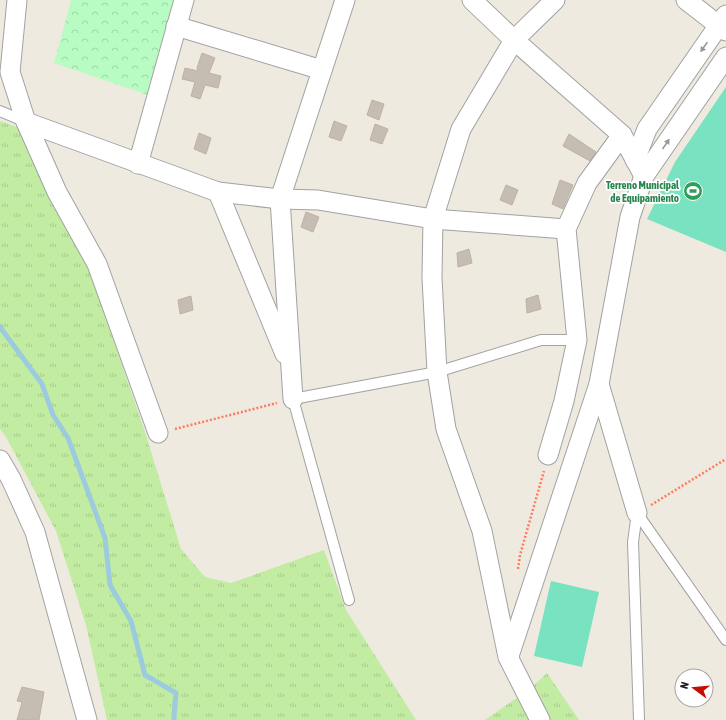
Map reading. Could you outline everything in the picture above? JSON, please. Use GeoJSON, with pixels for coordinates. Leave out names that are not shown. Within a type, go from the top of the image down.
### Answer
{"type":"FeatureCollection","features":[{"type":"Feature","properties":{"kind":"street"},"geometry":{"type":"LineString","coordinates":[[17,0],[10,72],[26,122],[58,192],[97,264],[158,433]]}},
{"type":"Feature","properties":{"kind":"street"},"geometry":{"type":"LineString","coordinates":[[138,164],[184,0]]}},
{"type":"Feature","properties":{"kind":"street"},"geometry":{"type":"LineString","coordinates":[[293,399],[280,199],[345,0]]}},
{"type":"Feature","properties":{"kind":"street"},"geometry":{"type":"LineString","coordinates":[[472,0],[514,40],[622,135],[644,176]]}},
{"type":"Feature","properties":{"kind":"street"},"geometry":{"type":"LineString","coordinates":[[540,720],[508,657],[482,531],[446,429],[438,372],[432,278],[433,219],[461,129],[514,40],[555,0]]}},
{"type":"Feature","properties":{"kind":"street"},"geometry":{"type":"LineString","coordinates":[[635,160],[646,129],[724,23],[686,0]]}},
{"type":"Feature","properties":{"kind":"street"},"geometry":{"type":"LineString","coordinates":[[176,26],[322,70]]}},
{"type":"Feature","properties":{"kind":"street"},"geometry":{"type":"LineString","coordinates":[[508,657],[599,384],[630,217],[644,176],[726,57]]}},
{"type":"Feature","properties":{"kind":"street"},"geometry":{"type":"LineString","coordinates":[[26,122],[218,192],[280,199],[318,200],[433,219],[566,229]]}},
{"type":"Feature","properties":{"kind":"street"},"geometry":{"type":"LineString","coordinates":[[548,455],[564,401],[577,340],[566,229],[587,183],[622,135]]}},
{"type":"Feature","properties":{"kind":"street"},"geometry":{"type":"LineString","coordinates":[[218,192],[291,369]]}},
{"type":"Feature","properties":{"kind":"street"},"geometry":{"type":"LineString","coordinates":[[599,384],[637,513]]}},
{"type":"Feature","properties":{"kind":"street"},"geometry":{"type":"LineString","coordinates":[[0,460],[11,479],[35,532],[87,720]]}},
{"type":"Feature","properties":{"kind":"lane"},"geometry":{"type":"LineString","coordinates":[[0,110],[26,122]]}},
{"type":"Feature","properties":{"kind":"lane"},"geometry":{"type":"LineString","coordinates":[[349,600],[293,399],[438,372],[541,340],[577,340]]}},
{"type":"Feature","properties":{"kind":"lane"},"geometry":{"type":"LineString","coordinates":[[637,513],[726,640]]}},
{"type":"Feature","properties":{"kind":"lane"},"geometry":{"type":"LineString","coordinates":[[637,513],[633,542],[639,720]]}},
{"type":"Feature","properties":{"kind":"path"},"geometry":{"type":"LineString","coordinates":[[158,433],[293,399]]}},
{"type":"Feature","properties":{"kind":"path"},"geometry":{"type":"LineString","coordinates":[[637,513],[726,459]]}},
{"type":"Feature","properties":{"kind":"green space"},"geometry":{"type":"Polygon","coordinates":[[[71,0],[177,0],[148,95],[54,63],[71,0]]]}},
{"type":"Feature","properties":{"kind":"green space","name":"Terreno Municipal de Equipamiento"},"geometry":{"type":"Polygon","coordinates":[[[726,87],[726,252],[647,219],[675,162],[726,87]]]}},
{"type":"Feature","properties":{"kind":"green space"},"geometry":{"type":"Polygon","coordinates":[[[0,121],[17,127],[90,272],[145,432],[181,549],[205,577],[231,583],[324,550],[346,610],[416,720],[107,720],[86,625],[56,531],[6,437],[0,429],[0,121]]]}},
{"type":"Feature","properties":{"kind":"green space"},"geometry":{"type":"Polygon","coordinates":[[[551,581],[599,592],[582,667],[534,656],[551,581]]]}},
{"type":"Feature","properties":{"kind":"green space"},"geometry":{"type":"Polygon","coordinates":[[[547,673],[579,720],[485,720],[531,688],[547,673]]]}},
{"type":"Feature","properties":{"kind":"building"},"geometry":{"type":"Polygon","coordinates":[[[202,53],[215,58],[209,73],[221,76],[218,88],[205,85],[200,99],[191,96],[195,82],[182,79],[185,68],[198,71],[197,68],[202,53]]]}},
{"type":"Feature","properties":{"kind":"building"},"geometry":{"type":"Polygon","coordinates":[[[372,100],[384,104],[379,120],[367,115],[372,100]]]}},
{"type":"Feature","properties":{"kind":"building"},"geometry":{"type":"Polygon","coordinates":[[[334,121],[347,126],[341,141],[329,137],[334,121]]]}},
{"type":"Feature","properties":{"kind":"building"},"geometry":{"type":"Polygon","coordinates":[[[375,124],[388,129],[382,144],[370,140],[375,124]]]}},
{"type":"Feature","properties":{"kind":"building"},"geometry":{"type":"Polygon","coordinates":[[[199,133],[211,138],[206,154],[194,149],[199,133]]]}},
{"type":"Feature","properties":{"kind":"building"},"geometry":{"type":"Polygon","coordinates":[[[569,134],[596,152],[590,161],[563,146],[569,134]]]}},
{"type":"Feature","properties":{"kind":"building"},"geometry":{"type":"Polygon","coordinates":[[[560,180],[573,185],[563,209],[552,204],[560,180]]]}},
{"type":"Feature","properties":{"kind":"building"},"geometry":{"type":"Polygon","coordinates":[[[506,185],[518,190],[512,205],[500,200],[506,185]]]}},
{"type":"Feature","properties":{"kind":"building"},"geometry":{"type":"Polygon","coordinates":[[[306,212],[319,217],[313,232],[301,227],[306,212]]]}},
{"type":"Feature","properties":{"kind":"building"},"geometry":{"type":"Polygon","coordinates":[[[469,249],[472,263],[458,267],[457,253],[469,249]]]}},
{"type":"Feature","properties":{"kind":"building"},"geometry":{"type":"Polygon","coordinates":[[[538,295],[541,309],[527,313],[526,299],[538,295]]]}},
{"type":"Feature","properties":{"kind":"building"},"geometry":{"type":"Polygon","coordinates":[[[191,296],[193,310],[180,314],[178,300],[191,296]]]}},
{"type":"Feature","properties":{"kind":"building"},"geometry":{"type":"Polygon","coordinates":[[[22,687],[44,692],[39,720],[17,720],[22,702],[17,701],[22,687]]]}},
{"type":"Feature","properties":{"kind":"waterway"},"geometry":{"type":"LineString","coordinates":[[0,327],[42,384],[53,415],[68,438],[105,538],[110,585],[131,621],[145,675],[176,693],[174,720]]}},
{"type":"Feature","properties":{"kind":"place","name":"Terreno Municipal de Equipamiento"},"geometry":{"type":"Point","coordinates":[693,191]}}]}
